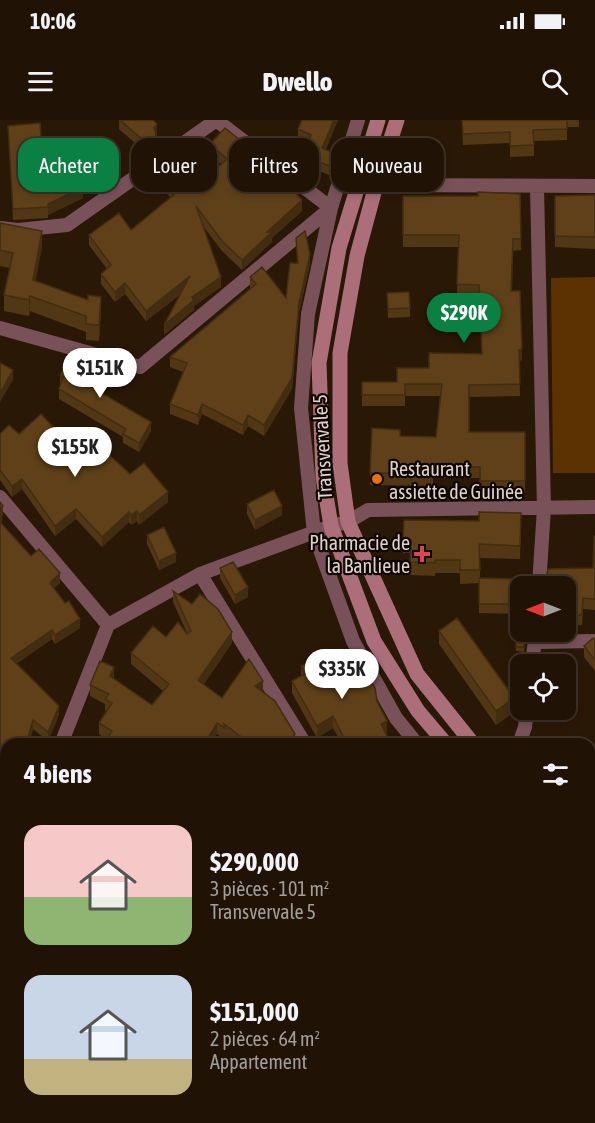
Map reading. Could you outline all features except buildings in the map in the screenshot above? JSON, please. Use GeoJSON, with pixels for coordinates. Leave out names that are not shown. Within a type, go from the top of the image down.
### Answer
{"type":"FeatureCollection","features":[{"type":"Feature","properties":{"kind":"main road","name":"Transvervale 5"},"geometry":{"type":"LineString","coordinates":[[378,120],[339,248],[319,363],[323,477],[331,526],[374,641],[417,711],[441,738]]}},
{"type":"Feature","properties":{"kind":"main road","name":"Transvervale 5"},"geometry":{"type":"LineString","coordinates":[[391,138],[397,120]]}},
{"type":"Feature","properties":{"kind":"main road","name":"Transvervale 5"},"geometry":{"type":"LineString","coordinates":[[374,192],[357,256],[340,353],[340,463],[348,522],[417,674],[467,738]]}},
{"type":"Feature","properties":{"kind":"street","name":"Transvervale 5"},"geometry":{"type":"LineString","coordinates":[[358,120],[331,208],[308,314],[301,408],[314,533],[353,641],[396,718],[412,738]]}},
{"type":"Feature","properties":{"kind":"street"},"geometry":{"type":"LineString","coordinates":[[0,228],[18,230],[67,225],[216,121],[331,208],[140,367],[0,328]]}},
{"type":"Feature","properties":{"kind":"street"},"geometry":{"type":"LineString","coordinates":[[444,186],[595,186]]}},
{"type":"Feature","properties":{"kind":"street"},"geometry":{"type":"LineString","coordinates":[[537,187],[544,508],[539,576]]}},
{"type":"Feature","properties":{"kind":"street"},"geometry":{"type":"LineString","coordinates":[[0,497],[108,624]]}},
{"type":"Feature","properties":{"kind":"street"},"geometry":{"type":"LineString","coordinates":[[63,738],[108,624],[200,574],[331,526],[348,522],[368,510],[595,507]]}},
{"type":"Feature","properties":{"kind":"street"},"geometry":{"type":"LineString","coordinates":[[200,574],[301,738]]}},
{"type":"Feature","properties":{"kind":"street"},"geometry":{"type":"LineString","coordinates":[[576,640],[595,641]]}},
{"type":"Feature","properties":{"kind":"street"},"geometry":{"type":"LineString","coordinates":[[521,738],[526,720]]}},
{"type":"Feature","properties":{"kind":"shaded area"},"geometry":{"type":"Polygon","coordinates":[[[595,277],[595,473],[553,473],[551,278],[595,277]]]}},
{"type":"Feature","properties":{"kind":"place","name":"Restaurant assiette de Guinée"},"geometry":{"type":"Point","coordinates":[377,479]}},
{"type":"Feature","properties":{"kind":"place","name":"Pharmacie de la Banlieue"},"geometry":{"type":"Point","coordinates":[422,554]}}]}
